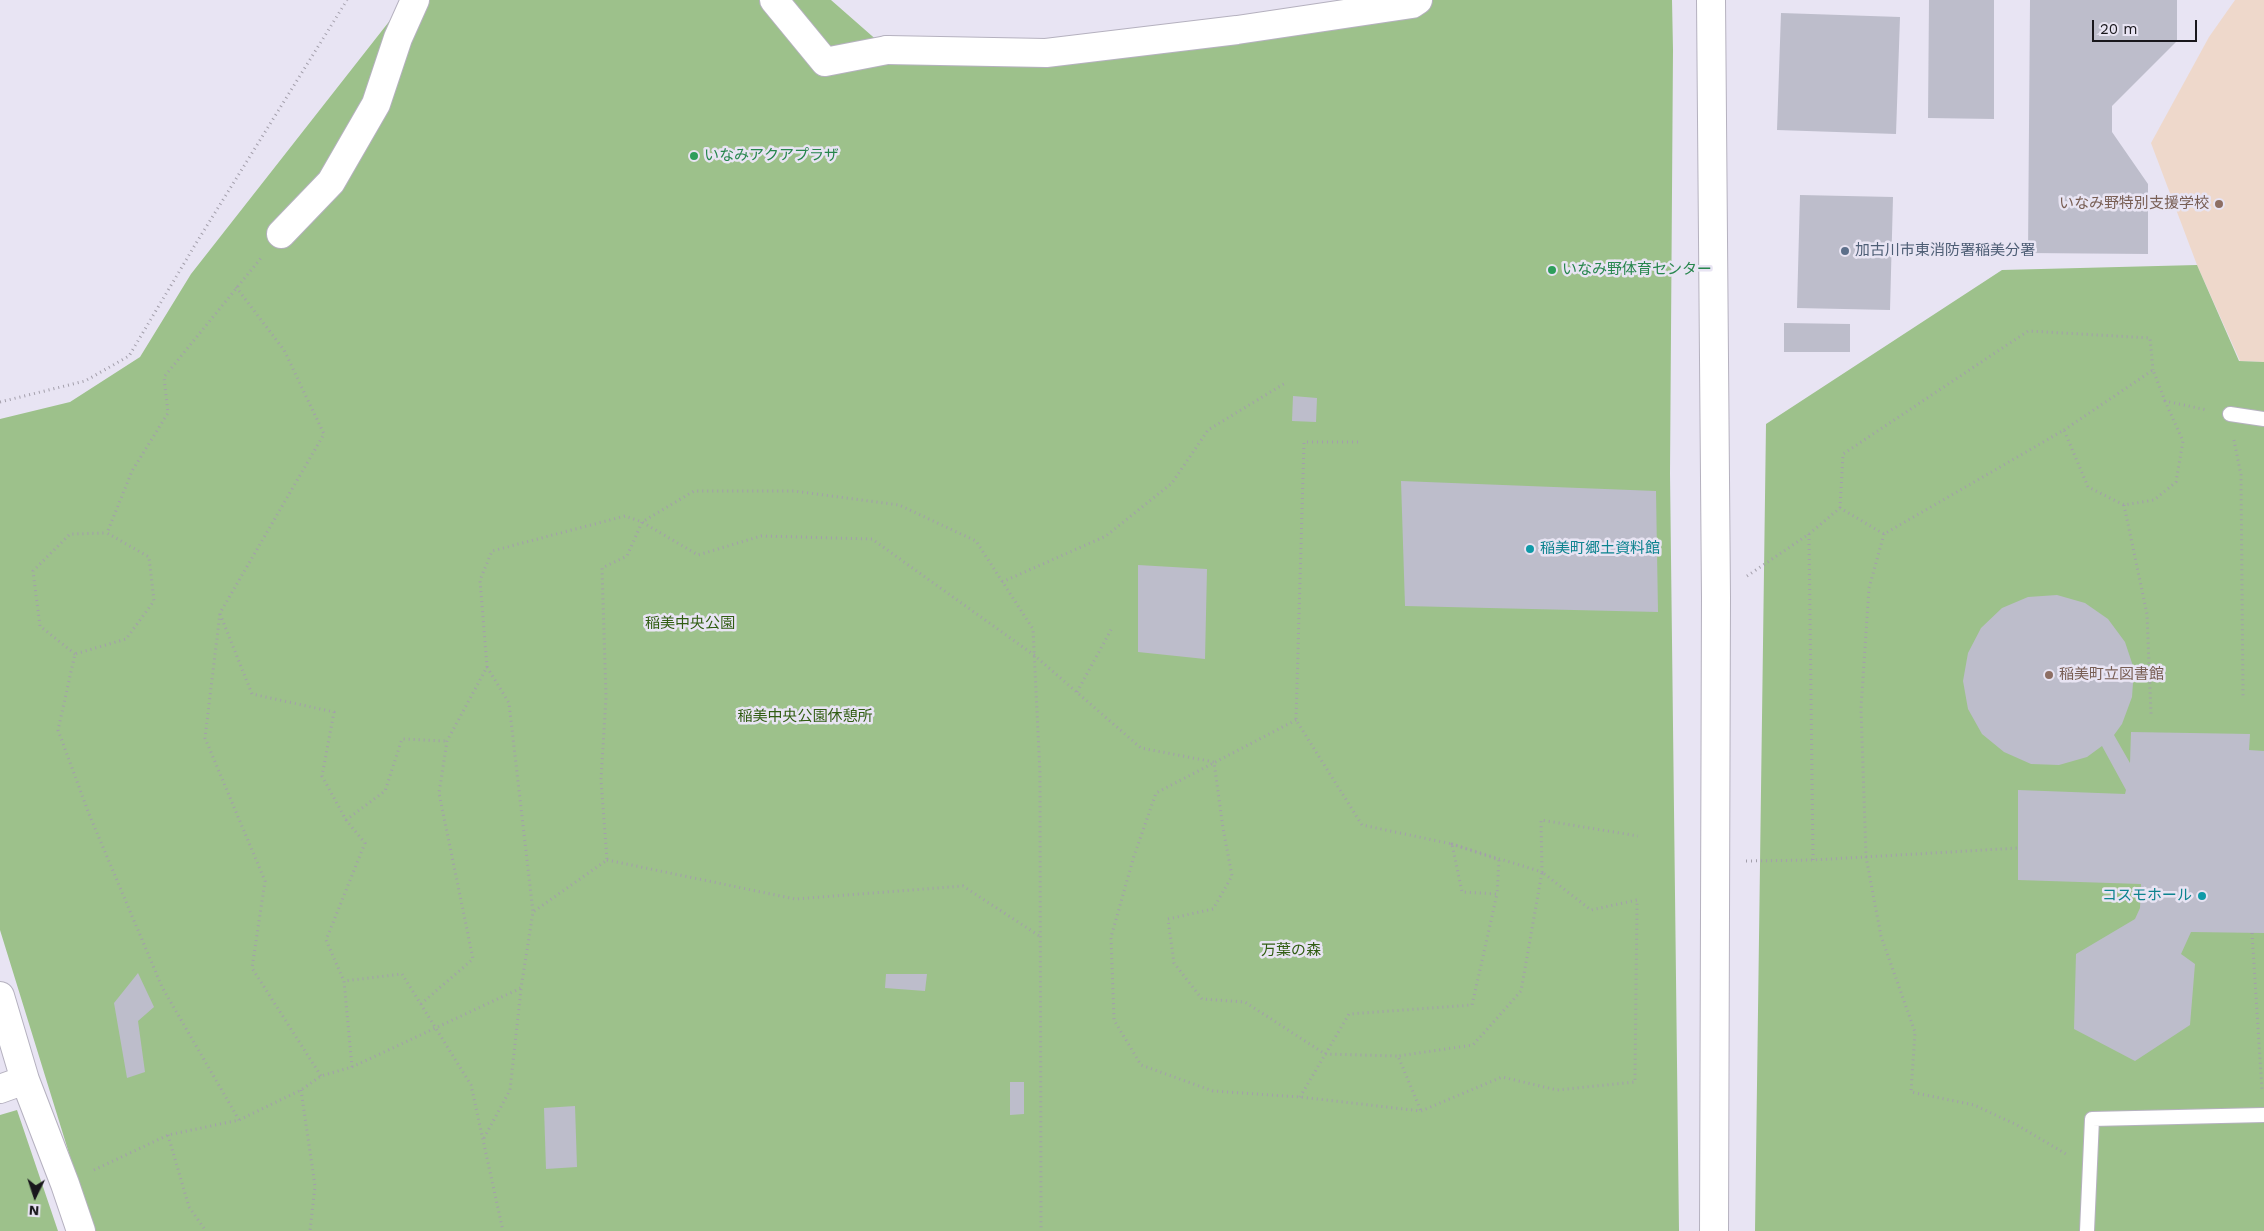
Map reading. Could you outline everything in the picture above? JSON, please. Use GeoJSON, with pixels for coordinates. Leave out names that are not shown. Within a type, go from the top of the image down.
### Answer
{"type":"FeatureCollection","features":[{"type":"Feature","properties":{"kind":"street"},"geometry":{"type":"LineString","coordinates":[[281,234],[331,182],[336,174],[376,104],[398,38],[415,0]]}},
{"type":"Feature","properties":{"kind":"street"},"geometry":{"type":"LineString","coordinates":[[774,0],[825,62],[887,50],[1046,53],[1237,30],[1412,4],[1418,0]]}},
{"type":"Feature","properties":{"kind":"street"},"geometry":{"type":"LineString","coordinates":[[1711,0],[1716,597],[1714,1231]]}},
{"type":"Feature","properties":{"kind":"street"},"geometry":{"type":"LineString","coordinates":[[0,996],[12,1085],[65,1184],[80,1231]]}},
{"type":"Feature","properties":{"kind":"lane"},"geometry":{"type":"LineString","coordinates":[[2230,414],[2264,419]]}},
{"type":"Feature","properties":{"kind":"lane"},"geometry":{"type":"LineString","coordinates":[[2087,1231],[2092,1119],[2264,1115]]}},
{"type":"Feature","properties":{"kind":"path"},"geometry":{"type":"LineString","coordinates":[[0,402],[85,381],[129,356],[194,245],[347,0]]}},
{"type":"Feature","properties":{"kind":"path"},"geometry":{"type":"LineString","coordinates":[[107,533],[132,471],[168,413],[164,377],[281,234]]}},
{"type":"Feature","properties":{"kind":"path"},"geometry":{"type":"LineString","coordinates":[[236,287],[284,350],[324,434],[220,612],[205,738],[265,881],[252,968],[321,1076]]}},
{"type":"Feature","properties":{"kind":"path"},"geometry":{"type":"LineString","coordinates":[[1716,597],[1809,534],[1840,508],[1843,454],[2028,331],[2150,338],[2153,370],[2183,441],[2176,482],[2154,500],[2124,505],[2088,487],[2064,430]]}},
{"type":"Feature","properties":{"kind":"path"},"geometry":{"type":"LineString","coordinates":[[2090,1168],[2017,1125],[1974,1105],[1911,1092],[1915,1032],[1881,936],[1866,857],[1861,708],[1869,588],[1884,534],[2064,430],[2153,370]]}},
{"type":"Feature","properties":{"kind":"path"},"geometry":{"type":"LineString","coordinates":[[1002,582],[1106,536],[1172,483],[1208,430],[1286,382]]}},
{"type":"Feature","properties":{"kind":"path"},"geometry":{"type":"LineString","coordinates":[[2165,401],[2230,414],[2241,476],[2244,698]]}},
{"type":"Feature","properties":{"kind":"path"},"geometry":{"type":"LineString","coordinates":[[1296,720],[1156,793],[1134,856],[1111,937],[1114,1020],[1141,1065],[1213,1091],[1420,1111],[1502,1077],[1557,1090],[1635,1082],[1637,900],[1592,910],[1542,872],[1452,844],[1362,825],[1296,720],[1304,442],[1358,442]]}},
{"type":"Feature","properties":{"kind":"path"},"geometry":{"type":"LineString","coordinates":[[607,860],[601,780],[606,697],[602,568],[626,556],[642,522],[694,491],[794,491],[898,505],[976,541],[1033,629],[1040,773],[1041,1231]]}},
{"type":"Feature","properties":{"kind":"path"},"geometry":{"type":"LineString","coordinates":[[2124,505],[2147,614],[2151,714]]}},
{"type":"Feature","properties":{"kind":"path"},"geometry":{"type":"LineString","coordinates":[[1840,508],[1884,534]]}},
{"type":"Feature","properties":{"kind":"path"},"geometry":{"type":"LineString","coordinates":[[483,1139],[510,1090],[521,988],[533,912],[509,704],[488,667],[480,580],[492,551],[625,516],[642,522],[698,555],[761,536],[872,539],[957,602],[1034,655],[1141,748],[1214,762]]}},
{"type":"Feature","properties":{"kind":"path"},"geometry":{"type":"LineString","coordinates":[[107,533],[148,557],[154,602],[126,639],[75,654],[40,626],[33,571],[70,534],[107,533]]}},
{"type":"Feature","properties":{"kind":"path"},"geometry":{"type":"LineString","coordinates":[[1809,534],[1813,860]]}},
{"type":"Feature","properties":{"kind":"path"},"geometry":{"type":"LineString","coordinates":[[220,612],[252,694],[334,712],[322,776],[346,820],[365,843],[326,940],[344,981],[352,1068]]}},
{"type":"Feature","properties":{"kind":"path"},"geometry":{"type":"LineString","coordinates":[[1077,692],[1112,628]]}},
{"type":"Feature","properties":{"kind":"path"},"geometry":{"type":"LineString","coordinates":[[75,654],[58,730],[89,814],[162,987],[239,1120]]}},
{"type":"Feature","properties":{"kind":"path"},"geometry":{"type":"LineString","coordinates":[[421,1004],[473,959],[439,793],[447,741],[488,667]]}},
{"type":"Feature","properties":{"kind":"path"},"geometry":{"type":"LineString","coordinates":[[346,820],[385,791],[402,739],[447,741]]}},
{"type":"Feature","properties":{"kind":"path"},"geometry":{"type":"LineString","coordinates":[[1214,762],[1232,876],[1212,910],[1168,919],[1174,963],[1202,999],[1245,1002],[1326,1054],[1398,1056],[1473,1045],[1521,991],[1542,872],[1541,820],[1638,836]]}},
{"type":"Feature","properties":{"kind":"path"},"geometry":{"type":"LineString","coordinates":[[1452,844],[1462,892],[1497,894]]}},
{"type":"Feature","properties":{"kind":"path"},"geometry":{"type":"LineString","coordinates":[[1300,1098],[1349,1014],[1472,1005],[1497,894],[1499,860],[1452,844]]}},
{"type":"Feature","properties":{"kind":"path"},"geometry":{"type":"LineString","coordinates":[[1745,861],[1813,860],[2018,848]]}},
{"type":"Feature","properties":{"kind":"path"},"geometry":{"type":"LineString","coordinates":[[533,912],[607,860],[795,899],[963,886],[1041,937]]}},
{"type":"Feature","properties":{"kind":"path"},"geometry":{"type":"LineString","coordinates":[[2252,933],[2264,1115]]}},
{"type":"Feature","properties":{"kind":"path"},"geometry":{"type":"LineString","coordinates":[[344,981],[402,974],[436,1027],[471,1085],[503,1231]]}},
{"type":"Feature","properties":{"kind":"path"},"geometry":{"type":"LineString","coordinates":[[65,1184],[168,1135],[239,1120],[301,1090],[321,1076],[352,1068],[521,988]]}},
{"type":"Feature","properties":{"kind":"path"},"geometry":{"type":"LineString","coordinates":[[1398,1056],[1420,1111]]}},
{"type":"Feature","properties":{"kind":"path"},"geometry":{"type":"LineString","coordinates":[[301,1090],[315,1186],[310,1231]]}},
{"type":"Feature","properties":{"kind":"path"},"geometry":{"type":"LineString","coordinates":[[168,1135],[188,1208],[206,1231]]}},
{"type":"Feature","properties":{"kind":"shaded area","name":"いなみ野特別支援学校"},"geometry":{"type":"Polygon","coordinates":[[[2235,0],[2264,0],[2264,362],[2240,361],[2197,265],[2151,143],[2209,37],[2235,0]]]}},
{"type":"Feature","properties":{"kind":"green space","name":"稲美中央公園"},"geometry":{"type":"Polygon","coordinates":[[[406,0],[831,0],[888,50],[1075,49],[1392,0],[1672,0],[1670,473],[1679,1231],[93,1231],[0,930],[0,419],[70,402],[140,357],[191,274],[406,0]]]}},
{"type":"Feature","properties":{"kind":"green space"},"geometry":{"type":"Polygon","coordinates":[[[2197,265],[2239,361],[2264,362],[2264,1231],[1755,1231],[1766,424],[2002,270],[2197,265]]]}},
{"type":"Feature","properties":{"kind":"green space"},"geometry":{"type":"Polygon","coordinates":[[[17,1110],[58,1231],[0,1231],[0,1115],[17,1110]]]}},
{"type":"Feature","properties":{"kind":"building"},"geometry":{"type":"Polygon","coordinates":[[[1929,0],[1994,0],[1994,119],[1928,118],[1929,0]]]}},
{"type":"Feature","properties":{"kind":"building"},"geometry":{"type":"Polygon","coordinates":[[[2030,0],[2177,0],[2177,41],[2112,106],[2112,132],[2148,184],[2148,254],[2028,253],[2030,0]]]}},
{"type":"Feature","properties":{"kind":"building"},"geometry":{"type":"Polygon","coordinates":[[[1781,13],[1900,17],[1896,134],[1777,130],[1781,13]]]}},
{"type":"Feature","properties":{"kind":"building"},"geometry":{"type":"Polygon","coordinates":[[[1800,195],[1893,197],[1890,310],[1797,308],[1800,195]]]}},
{"type":"Feature","properties":{"kind":"building"},"geometry":{"type":"Polygon","coordinates":[[[1784,323],[1850,324],[1850,352],[1784,352],[1784,323]]]}},
{"type":"Feature","properties":{"kind":"building"},"geometry":{"type":"Polygon","coordinates":[[[1293,396],[1317,398],[1316,422],[1292,421],[1293,396]]]}},
{"type":"Feature","properties":{"kind":"building","name":"稲美町郷土資料館"},"geometry":{"type":"Polygon","coordinates":[[[1401,481],[1656,491],[1658,612],[1405,606],[1401,481]]]}},
{"type":"Feature","properties":{"kind":"building"},"geometry":{"type":"Polygon","coordinates":[[[1138,565],[1207,569],[1205,659],[1138,652],[1138,565]]]}},
{"type":"Feature","properties":{"kind":"building","name":"コスモホール"},"geometry":{"type":"Polygon","coordinates":[[[2057,595],[2085,603],[2108,619],[2125,642],[2134,669],[2132,697],[2122,724],[2114,735],[2130,763],[2131,732],[2250,734],[2249,750],[2264,751],[2264,933],[2191,932],[2181,954],[2195,964],[2190,1025],[2135,1061],[2074,1029],[2076,954],[2135,919],[2140,908],[2141,884],[2018,880],[2018,790],[2125,794],[2126,790],[2102,746],[2087,757],[2059,765],[2031,764],[2004,752],[1982,734],[1968,709],[1963,681],[1968,653],[1981,628],[2002,608],[2028,597],[2057,595]]]}},
{"type":"Feature","properties":{"kind":"building"},"geometry":{"type":"Polygon","coordinates":[[[138,973],[154,1007],[138,1021],[145,1072],[127,1078],[114,1003],[138,973]]]}},
{"type":"Feature","properties":{"kind":"building"},"geometry":{"type":"Polygon","coordinates":[[[886,974],[927,974],[925,991],[885,988],[886,974]]]}},
{"type":"Feature","properties":{"kind":"building"},"geometry":{"type":"Polygon","coordinates":[[[1010,1082],[1024,1082],[1024,1114],[1010,1115],[1010,1082]]]}},
{"type":"Feature","properties":{"kind":"building"},"geometry":{"type":"Polygon","coordinates":[[[575,1106],[577,1167],[546,1169],[544,1108],[575,1106]]]}},
{"type":"Feature","properties":{"kind":"place","name":"いなみアクアプラザ"},"geometry":{"type":"Point","coordinates":[694,156]}},
{"type":"Feature","properties":{"kind":"place","name":"いなみ野特別支援学校"},"geometry":{"type":"Point","coordinates":[2219,204]}},
{"type":"Feature","properties":{"kind":"place","name":"加古川市東消防署稲美分署"},"geometry":{"type":"Point","coordinates":[1845,251]}},
{"type":"Feature","properties":{"kind":"place","name":"いなみ野体育センター"},"geometry":{"type":"Point","coordinates":[1552,270]}},
{"type":"Feature","properties":{"kind":"place","name":"稲美町郷土資料館"},"geometry":{"type":"Point","coordinates":[1530,549]}},
{"type":"Feature","properties":{"kind":"place","name":"稲美町立図書館"},"geometry":{"type":"Point","coordinates":[2049,675]}},
{"type":"Feature","properties":{"kind":"place","name":"コスモホール"},"geometry":{"type":"Point","coordinates":[2202,896]}},
{"type":"Feature","properties":{"kind":"park label","name":"稲美中央公園休憩所"},"geometry":{"type":"Point","coordinates":[805,717]}},
{"type":"Feature","properties":{"kind":"park label","name":"万葉の森"},"geometry":{"type":"Point","coordinates":[1291,951]}}]}
